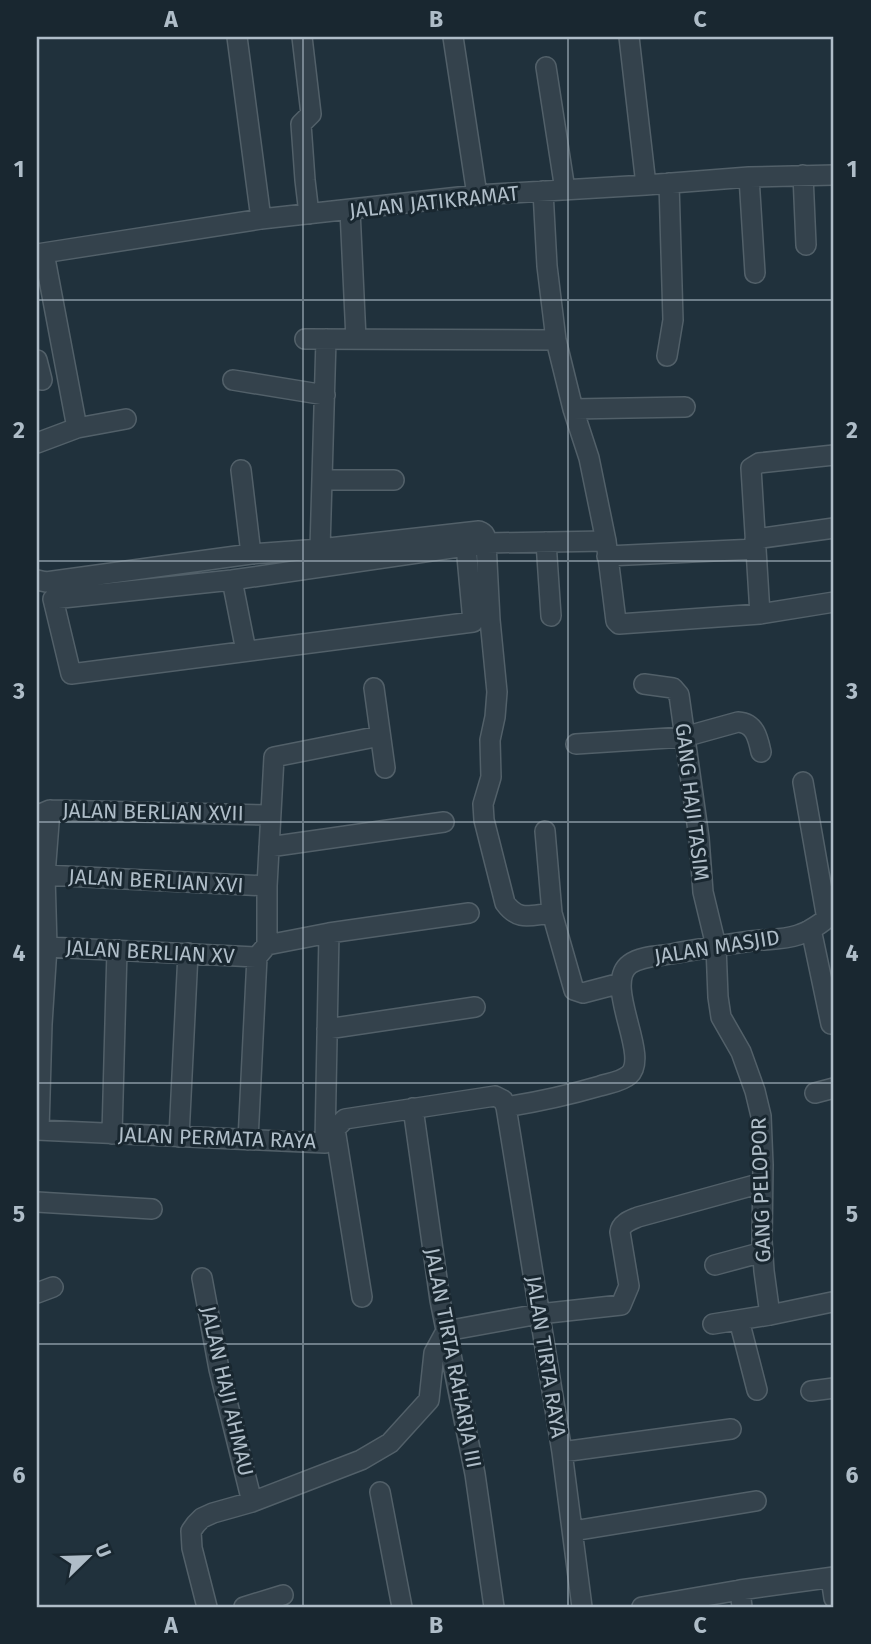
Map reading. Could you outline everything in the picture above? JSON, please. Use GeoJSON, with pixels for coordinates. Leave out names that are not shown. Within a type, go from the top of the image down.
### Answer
{"type":"FeatureCollection","features":[{"type":"Feature","properties":{"kind":"street"},"geometry":{"type":"LineString","coordinates":[[237,37],[261,219]]}},
{"type":"Feature","properties":{"kind":"street"},"geometry":{"type":"LineString","coordinates":[[302,37],[311,114],[301,124],[309,214]]}},
{"type":"Feature","properties":{"kind":"street"},"geometry":{"type":"LineString","coordinates":[[453,37],[477,195]]}},
{"type":"Feature","properties":{"kind":"street"},"geometry":{"type":"LineString","coordinates":[[629,37],[639,181]]}},
{"type":"Feature","properties":{"kind":"street"},"geometry":{"type":"LineString","coordinates":[[546,67],[564,184]]}},
{"type":"Feature","properties":{"kind":"street"},"geometry":{"type":"LineString","coordinates":[[625,104],[639,181]]}},
{"type":"Feature","properties":{"kind":"street"},"geometry":{"type":"LineString","coordinates":[[803,175],[806,245]]}},
{"type":"Feature","properties":{"kind":"street","name":"JALAN JATIKRAMAT"},"geometry":{"type":"LineString","coordinates":[[41,253],[261,219],[477,195],[544,191],[564,184],[639,181],[670,183],[749,177],[834,175]]}},
{"type":"Feature","properties":{"kind":"street"},"geometry":{"type":"LineString","coordinates":[[749,177],[755,273]]}},
{"type":"Feature","properties":{"kind":"street"},"geometry":{"type":"LineString","coordinates":[[667,356],[673,320],[670,183]]}},
{"type":"Feature","properties":{"kind":"street"},"geometry":{"type":"LineString","coordinates":[[544,191],[547,265],[556,340],[573,409],[590,458],[607,548],[614,617],[619,624],[760,614],[834,602]]}},
{"type":"Feature","properties":{"kind":"street"},"geometry":{"type":"LineString","coordinates":[[350,210],[356,339]]}},
{"type":"Feature","properties":{"kind":"street"},"geometry":{"type":"LineString","coordinates":[[41,253],[78,428]]}},
{"type":"Feature","properties":{"kind":"street"},"geometry":{"type":"LineString","coordinates":[[305,339],[556,340]]}},
{"type":"Feature","properties":{"kind":"street"},"geometry":{"type":"LineString","coordinates":[[320,549],[326,339]]}},
{"type":"Feature","properties":{"kind":"street"},"geometry":{"type":"LineString","coordinates":[[37,360],[42,380]]}},
{"type":"Feature","properties":{"kind":"street"},"geometry":{"type":"LineString","coordinates":[[233,380],[325,395]]}},
{"type":"Feature","properties":{"kind":"street"},"geometry":{"type":"LineString","coordinates":[[573,409],[685,407]]}},
{"type":"Feature","properties":{"kind":"street"},"geometry":{"type":"LineString","coordinates":[[37,443],[78,428],[126,419]]}},
{"type":"Feature","properties":{"kind":"street"},"geometry":{"type":"LineString","coordinates":[[760,614],[751,468],[758,463],[834,455]]}},
{"type":"Feature","properties":{"kind":"street"},"geometry":{"type":"LineString","coordinates":[[240,470],[251,554]]}},
{"type":"Feature","properties":{"kind":"street"},"geometry":{"type":"LineString","coordinates":[[323,480],[394,480]]}},
{"type":"Feature","properties":{"kind":"street"},"geometry":{"type":"LineString","coordinates":[[466,546],[473,622],[71,674],[54,599],[232,580],[486,543],[546,542],[607,548],[756,544],[834,528]]}},
{"type":"Feature","properties":{"kind":"street"},"geometry":{"type":"LineString","coordinates":[[37,580],[46,582],[251,554],[479,531],[483,533],[486,543],[497,692],[495,717],[489,740],[491,777],[483,804],[484,820],[505,903],[512,912],[522,916],[552,913]]}},
{"type":"Feature","properties":{"kind":"street"},"geometry":{"type":"LineString","coordinates":[[546,542],[551,616]]}},
{"type":"Feature","properties":{"kind":"street"},"geometry":{"type":"LineString","coordinates":[[232,580],[246,651]]}},
{"type":"Feature","properties":{"kind":"street","name":"GANG HAJI TASIM"},"geometry":{"type":"LineString","coordinates":[[644,684],[673,688],[677,692],[699,838],[703,892],[716,946]]}},
{"type":"Feature","properties":{"kind":"street"},"geometry":{"type":"LineString","coordinates":[[374,688],[385,768]]}},
{"type":"Feature","properties":{"kind":"street"},"geometry":{"type":"LineString","coordinates":[[576,744],[684,737],[730,724],[745,723],[756,732],[761,752]]}},
{"type":"Feature","properties":{"kind":"street"},"geometry":{"type":"LineString","coordinates":[[248,1140],[274,757],[380,736]]}},
{"type":"Feature","properties":{"kind":"street"},"geometry":{"type":"LineString","coordinates":[[803,782],[824,920],[831,1024]]}},
{"type":"Feature","properties":{"kind":"street"},"geometry":{"type":"LineString","coordinates":[[38,1130],[39,1024],[47,947],[41,875],[43,813]]}},
{"type":"Feature","properties":{"kind":"street","name":"JALAN BERLIAN XVII"},"geometry":{"type":"LineString","coordinates":[[43,813],[271,815]]}},
{"type":"Feature","properties":{"kind":"street"},"geometry":{"type":"LineString","coordinates":[[269,847],[444,822]]}},
{"type":"Feature","properties":{"kind":"street"},"geometry":{"type":"LineString","coordinates":[[506,1107],[618,1081],[631,1074],[636,1065],[621,983],[583,993],[574,990],[552,913],[545,831]]}},
{"type":"Feature","properties":{"kind":"street","name":"JALAN BERLIAN XVI"},"geometry":{"type":"LineString","coordinates":[[41,875],[267,887]]}},
{"type":"Feature","properties":{"kind":"street","name":"JALAN BERLIAN XV"},"geometry":{"type":"LineString","coordinates":[[47,947],[188,953],[262,951],[329,933],[469,914]]}},
{"type":"Feature","properties":{"kind":"street","name":"JALAN MASJID"},"geometry":{"type":"LineString","coordinates":[[621,983],[624,971],[629,964],[637,960],[716,946],[798,936],[824,920]]}},
{"type":"Feature","properties":{"kind":"street"},"geometry":{"type":"LineString","coordinates":[[329,933],[327,1029],[330,1136],[362,1297]]}},
{"type":"Feature","properties":{"kind":"street","name":"GANG PELOPOR"},"geometry":{"type":"LineString","coordinates":[[716,946],[721,1017],[741,1052],[761,1116],[763,1252],[770,1315]]}},
{"type":"Feature","properties":{"kind":"street"},"geometry":{"type":"LineString","coordinates":[[112,1134],[117,950]]}},
{"type":"Feature","properties":{"kind":"street"},"geometry":{"type":"LineString","coordinates":[[179,1137],[188,953]]}},
{"type":"Feature","properties":{"kind":"street"},"geometry":{"type":"LineString","coordinates":[[327,1029],[475,1007]]}},
{"type":"Feature","properties":{"kind":"street","name":"JALAN PERMATA RAYA"},"geometry":{"type":"LineString","coordinates":[[38,1130],[248,1140],[330,1136],[345,1119],[495,1096],[503,1100],[506,1107]]}},
{"type":"Feature","properties":{"kind":"street","name":"JALAN TIRTA RAYA"},"geometry":{"type":"LineString","coordinates":[[506,1107],[562,1452],[582,1607]]}},
{"type":"Feature","properties":{"kind":"street","name":"JALAN TIRTA RAHARJA III"},"geometry":{"type":"LineString","coordinates":[[413,1108],[438,1287],[475,1474],[494,1607]]}},
{"type":"Feature","properties":{"kind":"street"},"geometry":{"type":"LineString","coordinates":[[207,1607],[192,1548],[191,1531],[202,1518],[361,1461],[390,1443],[429,1400],[434,1353],[446,1331],[538,1314],[621,1305],[629,1286],[620,1232],[627,1221],[762,1183]]}},
{"type":"Feature","properties":{"kind":"street"},"geometry":{"type":"LineString","coordinates":[[37,1202],[152,1209]]}},
{"type":"Feature","properties":{"kind":"street"},"geometry":{"type":"LineString","coordinates":[[715,1265],[763,1252]]}},
{"type":"Feature","properties":{"kind":"street","name":"JALAN HAJI AHMAU"},"geometry":{"type":"LineString","coordinates":[[202,1278],[219,1369],[252,1502]]}},
{"type":"Feature","properties":{"kind":"street"},"geometry":{"type":"LineString","coordinates":[[713,1324],[832,1302],[834,1304]]}},
{"type":"Feature","properties":{"kind":"street"},"geometry":{"type":"LineString","coordinates":[[739,1320],[757,1390]]}},
{"type":"Feature","properties":{"kind":"street"},"geometry":{"type":"LineString","coordinates":[[811,1391],[834,1388]]}},
{"type":"Feature","properties":{"kind":"street"},"geometry":{"type":"LineString","coordinates":[[562,1452],[731,1429]]}},
{"type":"Feature","properties":{"kind":"street"},"geometry":{"type":"LineString","coordinates":[[380,1492],[402,1607]]}},
{"type":"Feature","properties":{"kind":"street"},"geometry":{"type":"LineString","coordinates":[[573,1531],[756,1501]]}},
{"type":"Feature","properties":{"kind":"street"},"geometry":{"type":"LineString","coordinates":[[642,1607],[741,1599],[832,1577],[834,1598]]}},
{"type":"Feature","properties":{"kind":"street"},"geometry":{"type":"LineString","coordinates":[[244,1607],[283,1595]]}}]}
